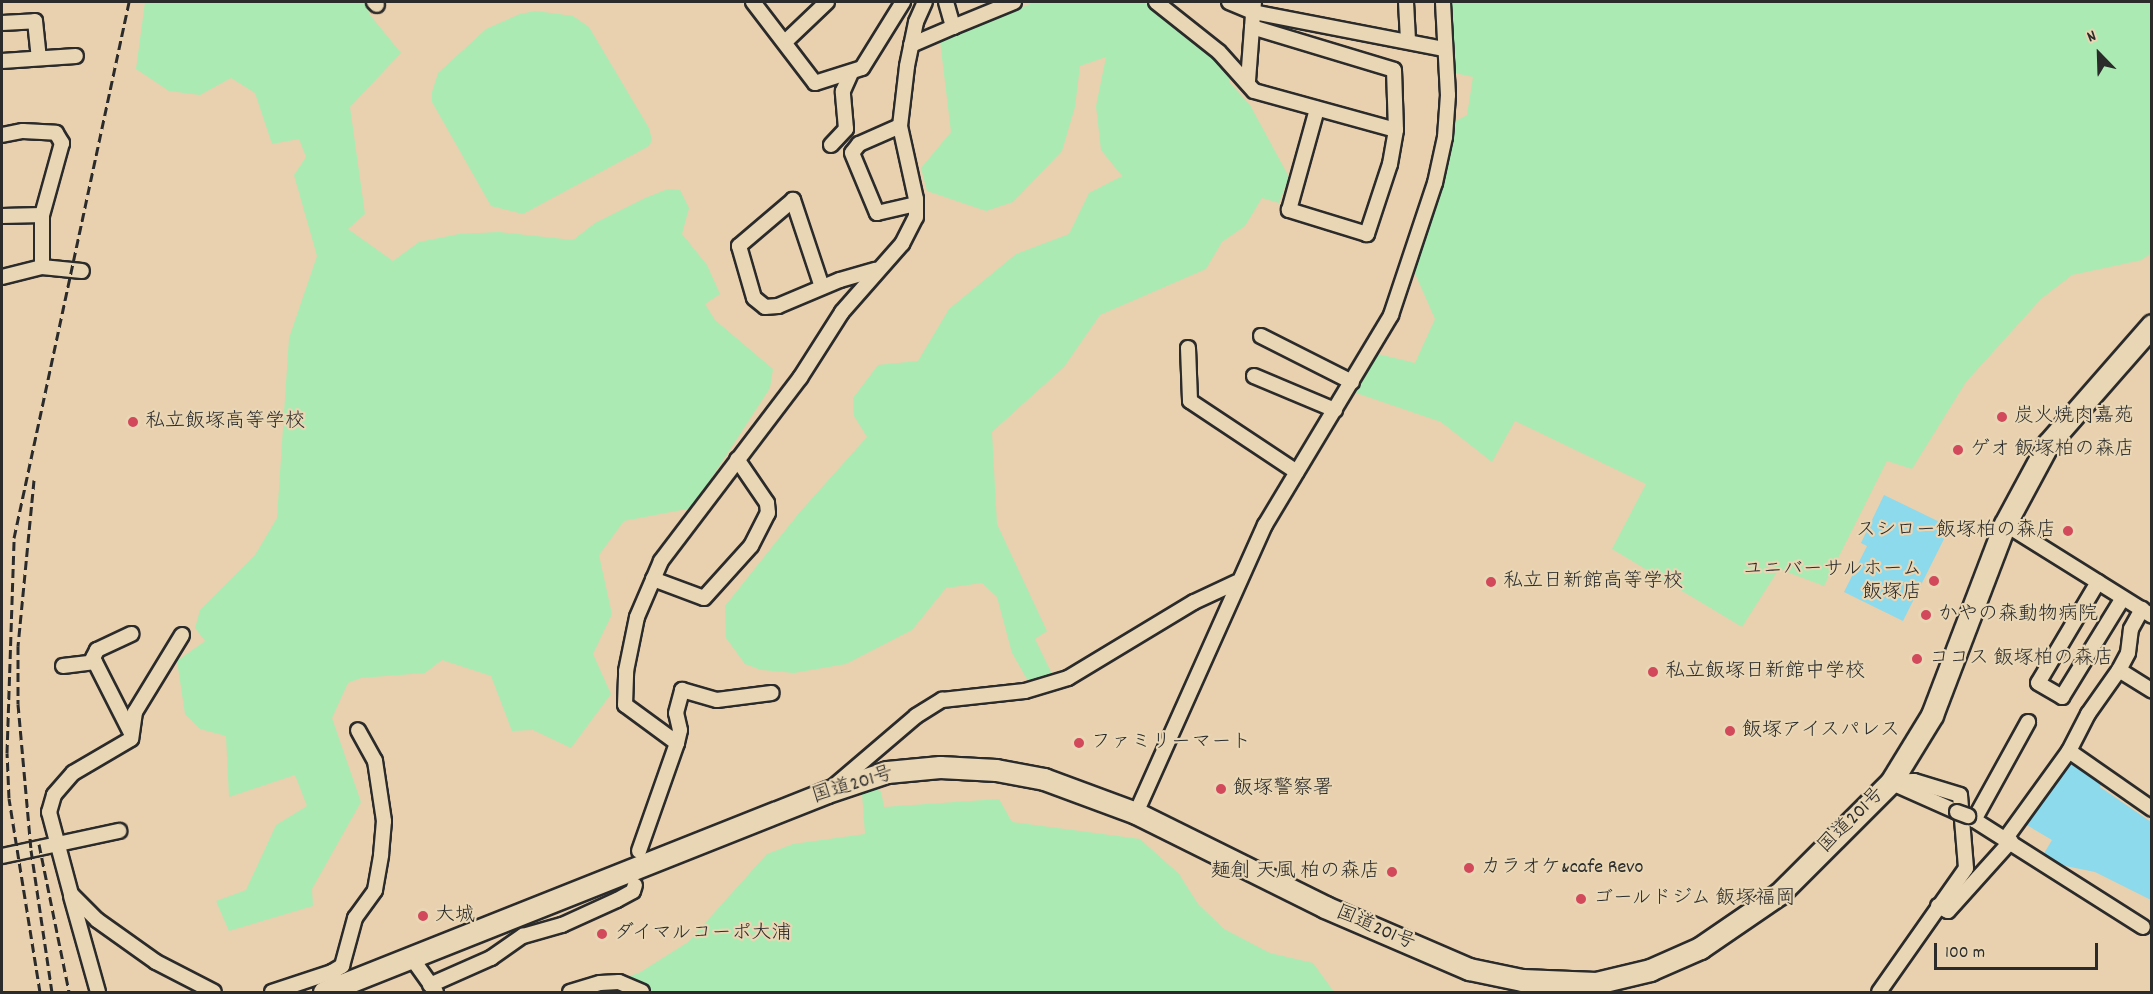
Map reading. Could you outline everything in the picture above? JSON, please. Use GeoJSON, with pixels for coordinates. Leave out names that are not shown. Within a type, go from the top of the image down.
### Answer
{"type":"FeatureCollection","features":[{"type":"Feature","properties":{"kind":"highway","name":"国道201号"},"geometry":{"type":"LineString","coordinates":[[334,986],[827,792],[887,772],[940,767],[996,770],[1044,779],[1136,813],[1324,907],[1469,969],[1522,980],[1594,988],[1650,970],[1729,932],[1779,894],[1891,782],[1932,715],[2005,524],[2048,444],[2151,325]]}},
{"type":"Feature","properties":{"kind":"street"},"geometry":{"type":"LineString","coordinates":[[753,2],[815,83],[851,73]]}},
{"type":"Feature","properties":{"kind":"street"},"geometry":{"type":"LineString","coordinates":[[785,42],[827,2]]}},
{"type":"Feature","properties":{"kind":"street"},"geometry":{"type":"LineString","coordinates":[[831,145],[846,129],[843,91],[851,73],[873,54],[903,2]]}},
{"type":"Feature","properties":{"kind":"street"},"geometry":{"type":"LineString","coordinates":[[677,743],[625,705],[626,671],[637,617],[661,561],[876,270],[902,244],[916,217],[916,204],[900,126],[911,45],[925,2]]}},
{"type":"Feature","properties":{"kind":"street"},"geometry":{"type":"LineString","coordinates":[[946,2],[953,27]]}},
{"type":"Feature","properties":{"kind":"street"},"geometry":{"type":"LineString","coordinates":[[911,45],[1014,2]]}},
{"type":"Feature","properties":{"kind":"street"},"geometry":{"type":"LineString","coordinates":[[1156,2],[1170,9],[1248,81],[1254,91],[1396,130]]}},
{"type":"Feature","properties":{"kind":"street"},"geometry":{"type":"LineString","coordinates":[[1229,2],[1444,49]]}},
{"type":"Feature","properties":{"kind":"street"},"geometry":{"type":"LineString","coordinates":[[1406,2],[1408,41]]}},
{"type":"Feature","properties":{"kind":"street"},"geometry":{"type":"LineString","coordinates":[[1136,813],[1237,582],[1297,472],[1391,315],[1435,183],[1448,95],[1443,2]]}},
{"type":"Feature","properties":{"kind":"street"},"geometry":{"type":"LineString","coordinates":[[1248,81],[1254,7]]}},
{"type":"Feature","properties":{"kind":"street"},"geometry":{"type":"LineString","coordinates":[[2,24],[35,21],[39,58]]}},
{"type":"Feature","properties":{"kind":"street"},"geometry":{"type":"LineString","coordinates":[[1252,27],[1394,70],[1396,130],[1390,164],[1367,234],[1289,210],[1317,110]]}},
{"type":"Feature","properties":{"kind":"street"},"geometry":{"type":"LineString","coordinates":[[2,61],[76,56]]}},
{"type":"Feature","properties":{"kind":"street"},"geometry":{"type":"LineString","coordinates":[[900,126],[859,144],[852,153],[876,213],[916,204]]}},
{"type":"Feature","properties":{"kind":"street"},"geometry":{"type":"LineString","coordinates":[[2,135],[23,131],[56,133],[62,143],[42,215],[42,267]]}},
{"type":"Feature","properties":{"kind":"street"},"geometry":{"type":"LineString","coordinates":[[822,287],[793,200],[739,246],[759,304],[778,306],[822,287],[876,270]]}},
{"type":"Feature","properties":{"kind":"street"},"geometry":{"type":"LineString","coordinates":[[2,216],[42,215]]}},
{"type":"Feature","properties":{"kind":"street"},"geometry":{"type":"LineString","coordinates":[[2,277],[42,267],[82,271]]}},
{"type":"Feature","properties":{"kind":"street"},"geometry":{"type":"LineString","coordinates":[[1261,336],[1352,382]]}},
{"type":"Feature","properties":{"kind":"street"},"geometry":{"type":"LineString","coordinates":[[1188,348],[1190,401],[1297,472]]}},
{"type":"Feature","properties":{"kind":"street"},"geometry":{"type":"LineString","coordinates":[[1254,376],[1335,410]]}},
{"type":"Feature","properties":{"kind":"street"},"geometry":{"type":"LineString","coordinates":[[653,579],[704,598],[751,546],[768,513],[767,503],[737,459]]}},
{"type":"Feature","properties":{"kind":"street"},"geometry":{"type":"LineString","coordinates":[[1938,906],[1948,910],[2008,840],[2069,751],[2088,714],[2119,670],[2128,653],[2131,629],[2146,613],[2005,524]]}},
{"type":"Feature","properties":{"kind":"street"},"geometry":{"type":"LineString","coordinates":[[827,792],[916,716],[942,700],[1025,691],[1068,678],[1194,602],[1237,582]]}},
{"type":"Feature","properties":{"kind":"street"},"geometry":{"type":"LineString","coordinates":[[2098,582],[2038,683],[2062,697],[2123,598]]}},
{"type":"Feature","properties":{"kind":"street"},"geometry":{"type":"LineString","coordinates":[[132,634],[97,650],[95,662],[132,735]]}},
{"type":"Feature","properties":{"kind":"street"},"geometry":{"type":"LineString","coordinates":[[98,993],[59,842],[49,812],[62,783],[90,762],[127,744],[132,735],[135,712],[182,635]]}},
{"type":"Feature","properties":{"kind":"street"},"geometry":{"type":"LineString","coordinates":[[63,666],[95,662]]}},
{"type":"Feature","properties":{"kind":"street"},"geometry":{"type":"LineString","coordinates":[[2119,670],[2151,691]]}},
{"type":"Feature","properties":{"kind":"street"},"geometry":{"type":"LineString","coordinates":[[639,851],[677,743],[680,730],[676,713],[682,690],[717,700],[772,693]]}},
{"type":"Feature","properties":{"kind":"street"},"geometry":{"type":"LineString","coordinates":[[1967,816],[2028,722]]}},
{"type":"Feature","properties":{"kind":"street"},"geometry":{"type":"LineString","coordinates":[[272,993],[334,986],[355,918],[375,890],[384,821],[375,761],[358,730]]}},
{"type":"Feature","properties":{"kind":"street"},"geometry":{"type":"LineString","coordinates":[[2069,751],[2151,809]]}},
{"type":"Feature","properties":{"kind":"street"},"geometry":{"type":"LineString","coordinates":[[1879,993],[1966,868],[1960,795],[1914,781],[1891,782]]}},
{"type":"Feature","properties":{"kind":"street"},"geometry":{"type":"LineString","coordinates":[[1891,782],[1967,816],[2144,927]]}},
{"type":"Feature","properties":{"kind":"street"},"geometry":{"type":"LineString","coordinates":[[2,856],[119,831]]}},
{"type":"Feature","properties":{"kind":"street"},"geometry":{"type":"LineString","coordinates":[[411,957],[433,989],[491,958],[523,936],[562,925],[617,900],[633,891],[635,885]]}},
{"type":"Feature","properties":{"kind":"street"},"geometry":{"type":"LineString","coordinates":[[71,894],[97,920],[156,962],[214,993]]}},
{"type":"Feature","properties":{"kind":"street"},"geometry":{"type":"LineString","coordinates":[[570,993],[600,983],[620,982],[642,993]]}},
{"type":"Feature","properties":{"kind":"green space"},"geometry":{"type":"Polygon","coordinates":[[[145,2],[366,2],[370,15],[401,53],[350,107],[365,214],[348,229],[393,261],[419,242],[459,234],[499,232],[573,240],[595,223],[645,198],[668,189],[680,190],[689,208],[682,234],[707,265],[720,294],[705,304],[715,320],[773,369],[770,388],[692,508],[624,521],[599,555],[612,614],[593,654],[611,694],[571,748],[533,730],[512,731],[491,676],[442,660],[425,673],[361,678],[348,683],[332,718],[361,802],[312,889],[313,906],[229,931],[216,901],[246,890],[276,825],[307,806],[295,775],[229,797],[226,736],[200,729],[185,714],[177,661],[205,641],[195,628],[200,610],[255,555],[277,518],[289,338],[317,256],[294,175],[306,157],[299,139],[272,144],[255,93],[231,78],[200,95],[169,91],[136,69],[145,2]]]}},
{"type":"Feature","properties":{"kind":"green space"},"geometry":{"type":"Polygon","coordinates":[[[1035,2],[1142,2],[1164,11],[1227,71],[1230,83],[1250,105],[1289,177],[1279,203],[1262,198],[1245,226],[1222,242],[1206,269],[1100,315],[1064,367],[992,432],[997,524],[1047,631],[1035,639],[1052,674],[1028,681],[1012,653],[997,597],[982,583],[946,588],[912,630],[846,664],[794,673],[761,670],[745,664],[726,638],[725,606],[799,513],[867,437],[854,416],[853,398],[878,365],[918,361],[949,309],[1016,254],[1069,234],[1089,193],[1122,176],[1101,150],[1096,106],[1106,57],[1080,66],[1075,107],[1062,151],[1013,202],[986,211],[927,191],[921,168],[951,132],[940,41],[1035,2]]]}},
{"type":"Feature","properties":{"kind":"green space"},"geometry":{"type":"Polygon","coordinates":[[[1449,2],[2151,2],[2151,253],[2142,260],[2072,275],[2041,299],[1966,382],[1912,469],[1887,461],[1824,586],[1779,569],[1742,627],[1612,549],[1646,484],[1515,421],[1492,462],[1441,422],[1356,393],[1378,354],[1415,363],[1435,319],[1413,269],[1452,123],[1467,115],[1473,77],[1450,72],[1449,2]]]}},
{"type":"Feature","properties":{"kind":"green space"},"geometry":{"type":"Polygon","coordinates":[[[536,11],[573,16],[589,27],[649,128],[652,140],[649,146],[523,214],[491,206],[432,102],[432,92],[438,73],[486,29],[520,14],[536,11]]]}},
{"type":"Feature","properties":{"kind":"green space"},"geometry":{"type":"Polygon","coordinates":[[[872,789],[881,791],[884,807],[999,799],[1012,822],[1140,839],[1179,874],[1198,904],[1224,929],[1270,953],[1313,963],[1334,992],[579,992],[639,973],[688,942],[767,854],[793,844],[865,834],[862,793],[872,789]]]}},
{"type":"Feature","properties":{"kind":"water"},"geometry":{"type":"Polygon","coordinates":[[[1884,495],[1950,527],[1903,621],[1844,592],[1867,546],[1861,543],[1884,495]]]}},
{"type":"Feature","properties":{"kind":"water"},"geometry":{"type":"Polygon","coordinates":[[[2072,762],[2103,782],[2100,787],[2151,822],[2151,900],[2095,872],[2056,864],[2043,855],[2052,840],[2025,824],[2067,764],[2072,762]]]}},
{"type":"Feature","properties":{"kind":"railway"},"geometry":{"type":"LineString","coordinates":[[40,992],[9,798],[7,753],[14,538],[129,2]]}},
{"type":"Feature","properties":{"kind":"railway"},"geometry":{"type":"LineString","coordinates":[[34,480],[18,646],[18,704],[31,850],[52,992]]}},
{"type":"Feature","properties":{"kind":"railway"},"geometry":{"type":"LineString","coordinates":[[39,844],[69,992]]}},
{"type":"Feature","properties":{"kind":"place","name":"炭火焼肉嘉苑"},"geometry":{"type":"Point","coordinates":[2002,417]}},
{"type":"Feature","properties":{"kind":"place","name":"私立飯塚高等学校"},"geometry":{"type":"Point","coordinates":[133,422]}},
{"type":"Feature","properties":{"kind":"place","name":"ゲオ 飯塚柏の森店"},"geometry":{"type":"Point","coordinates":[1958,450]}},
{"type":"Feature","properties":{"kind":"place","name":"スシロー飯塚柏の森店"},"geometry":{"type":"Point","coordinates":[2068,531]}},
{"type":"Feature","properties":{"kind":"place","name":"ユニバーサルホーム 飯塚店"},"geometry":{"type":"Point","coordinates":[1934,581]}},
{"type":"Feature","properties":{"kind":"place","name":"私立日新館高等学校"},"geometry":{"type":"Point","coordinates":[1491,582]}},
{"type":"Feature","properties":{"kind":"place","name":"かやの森動物病院"},"geometry":{"type":"Point","coordinates":[1926,615]}},
{"type":"Feature","properties":{"kind":"place","name":"ココス 飯塚柏の森店"},"geometry":{"type":"Point","coordinates":[1917,659]}},
{"type":"Feature","properties":{"kind":"place","name":"私立飯塚日新館中学校"},"geometry":{"type":"Point","coordinates":[1653,672]}},
{"type":"Feature","properties":{"kind":"place","name":"飯塚アイスパレス"},"geometry":{"type":"Point","coordinates":[1730,731]}},
{"type":"Feature","properties":{"kind":"place","name":"ファミリーマート"},"geometry":{"type":"Point","coordinates":[1079,743]}},
{"type":"Feature","properties":{"kind":"place","name":"飯塚警察署"},"geometry":{"type":"Point","coordinates":[1221,789]}},
{"type":"Feature","properties":{"kind":"place","name":"カラオケ&cafe Revo"},"geometry":{"type":"Point","coordinates":[1469,868]}},
{"type":"Feature","properties":{"kind":"place","name":"麺創 天風 柏の森店"},"geometry":{"type":"Point","coordinates":[1392,872]}},
{"type":"Feature","properties":{"kind":"place","name":"ゴールドジム 飯塚福岡"},"geometry":{"type":"Point","coordinates":[1581,899]}},
{"type":"Feature","properties":{"kind":"place","name":"大城"},"geometry":{"type":"Point","coordinates":[423,916]}},
{"type":"Feature","properties":{"kind":"place","name":"ダイマルコーポ大浦"},"geometry":{"type":"Point","coordinates":[602,934]}}]}
